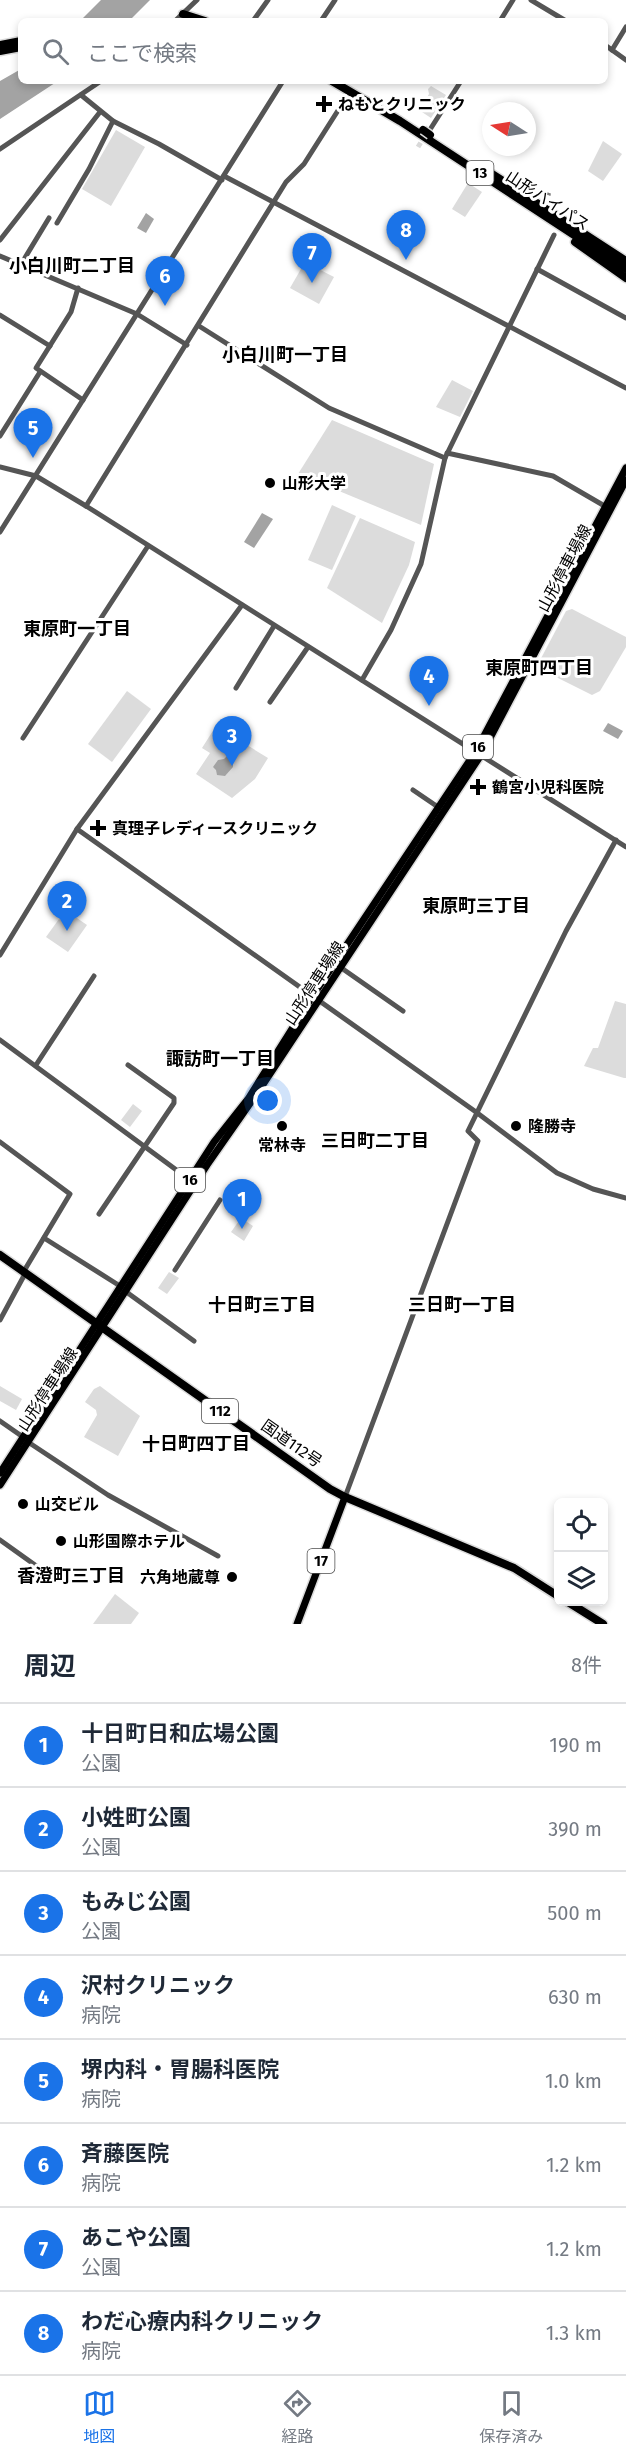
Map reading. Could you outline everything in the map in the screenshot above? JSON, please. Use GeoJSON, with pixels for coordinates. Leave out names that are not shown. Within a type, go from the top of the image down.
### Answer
{"type":"FeatureCollection","features":[{"type":"Feature","properties":{"kind":"highway"},"geometry":{"type":"LineString","coordinates":[[183,14],[196,18]]}},
{"type":"Feature","properties":{"kind":"highway"},"geometry":{"type":"LineString","coordinates":[[0,45],[18,42]]}},
{"type":"Feature","properties":{"kind":"highway"},"geometry":{"type":"LineString","coordinates":[[0,51],[18,48]]}},
{"type":"Feature","properties":{"kind":"highway","name":"山形バイパス"},"geometry":{"type":"LineString","coordinates":[[337,84],[400,121],[626,269]]}},
{"type":"Feature","properties":{"kind":"highway","name":"山形バイパス"},"geometry":{"type":"LineString","coordinates":[[350,84],[428,131],[626,261]]}},
{"type":"Feature","properties":{"kind":"highway"},"geometry":{"type":"LineString","coordinates":[[510,193],[626,278]]}},
{"type":"Feature","properties":{"kind":"highway"},"geometry":{"type":"LineString","coordinates":[[551,212],[626,254]]}},
{"type":"Feature","properties":{"kind":"highway","name":"国道112号"},"geometry":{"type":"LineString","coordinates":[[0,1255],[345,1497],[514,1568],[554,1593]]}},
{"type":"Feature","properties":{"kind":"highway"},"geometry":{"type":"LineString","coordinates":[[574,1606],[603,1624]]}},
{"type":"Feature","properties":{"kind":"main road","name":"山形停車場線"},"geometry":{"type":"LineString","coordinates":[[123,1289],[214,1142],[248,1099],[315,999],[340,968],[479,753],[608,508],[626,468]]}},
{"type":"Feature","properties":{"kind":"main road","name":"山形停車場線"},"geometry":{"type":"LineString","coordinates":[[608,508],[626,480]]}},
{"type":"Feature","properties":{"kind":"main road","name":"山形停車場線"},"geometry":{"type":"LineString","coordinates":[[0,1485],[26,1440],[123,1289],[315,999],[438,807],[479,753]]}},
{"type":"Feature","properties":{"kind":"main road","name":"山形停車場線"},"geometry":{"type":"LineString","coordinates":[[0,1473],[26,1440]]}},
{"type":"Feature","properties":{"kind":"main road","name":"17"},"geometry":{"type":"LineString","coordinates":[[297,1624],[345,1497]]}},
{"type":"Feature","properties":{"kind":"street"},"geometry":{"type":"LineString","coordinates":[[178,18],[197,0]]}},
{"type":"Feature","properties":{"kind":"street"},"geometry":{"type":"LineString","coordinates":[[255,18],[268,0]]}},
{"type":"Feature","properties":{"kind":"street"},"geometry":{"type":"LineString","coordinates":[[323,18],[334,0]]}},
{"type":"Feature","properties":{"kind":"street"},"geometry":{"type":"LineString","coordinates":[[502,18],[513,0]]}},
{"type":"Feature","properties":{"kind":"street"},"geometry":{"type":"LineString","coordinates":[[531,0],[561,18]]}},
{"type":"Feature","properties":{"kind":"street"},"geometry":{"type":"LineString","coordinates":[[612,50],[626,27]]}},
{"type":"Feature","properties":{"kind":"street"},"geometry":{"type":"LineString","coordinates":[[608,47],[626,60]]}},
{"type":"Feature","properties":{"kind":"street"},"geometry":{"type":"LineString","coordinates":[[0,149],[97,84]]}},
{"type":"Feature","properties":{"kind":"street"},"geometry":{"type":"LineString","coordinates":[[0,532],[281,84]]}},
{"type":"Feature","properties":{"kind":"street"},"geometry":{"type":"LineString","coordinates":[[428,131],[459,84]]}},
{"type":"Feature","properties":{"kind":"street"},"geometry":{"type":"LineString","coordinates":[[81,95],[113,121],[223,178],[275,201],[626,388]]}},
{"type":"Feature","properties":{"kind":"street"},"geometry":{"type":"LineString","coordinates":[[86,506],[286,182],[304,164],[344,101]]}},
{"type":"Feature","properties":{"kind":"street"},"geometry":{"type":"LineString","coordinates":[[0,240],[100,112]]}},
{"type":"Feature","properties":{"kind":"street"},"geometry":{"type":"LineString","coordinates":[[57,223],[89,169],[113,121]]}},
{"type":"Feature","properties":{"kind":"street"},"geometry":{"type":"LineString","coordinates":[[20,266],[49,218]]}},
{"type":"Feature","properties":{"kind":"street"},"geometry":{"type":"LineString","coordinates":[[362,680],[395,621],[421,564],[446,455],[554,235]]}},
{"type":"Feature","properties":{"kind":"street"},"geometry":{"type":"LineString","coordinates":[[0,256],[137,315],[187,345]]}},
{"type":"Feature","properties":{"kind":"street"},"geometry":{"type":"LineString","coordinates":[[537,269],[626,318]]}},
{"type":"Feature","properties":{"kind":"street"},"geometry":{"type":"LineString","coordinates":[[78,288],[70,312],[36,368],[83,400]]}},
{"type":"Feature","properties":{"kind":"street"},"geometry":{"type":"LineString","coordinates":[[0,315],[50,346]]}},
{"type":"Feature","properties":{"kind":"street"},"geometry":{"type":"LineString","coordinates":[[199,326],[329,408],[446,455],[553,476],[608,508]]}},
{"type":"Feature","properties":{"kind":"street"},"geometry":{"type":"LineString","coordinates":[[0,436],[40,372]]}},
{"type":"Feature","properties":{"kind":"street"},"geometry":{"type":"LineString","coordinates":[[0,467],[36,476],[86,506],[626,847]]}},
{"type":"Feature","properties":{"kind":"street"},"geometry":{"type":"LineString","coordinates":[[23,738],[148,546]]}},
{"type":"Feature","properties":{"kind":"street"},"geometry":{"type":"LineString","coordinates":[[0,955],[77,829],[242,605]]}},
{"type":"Feature","properties":{"kind":"street"},"geometry":{"type":"LineString","coordinates":[[236,688],[274,626]]}},
{"type":"Feature","properties":{"kind":"street"},"geometry":{"type":"LineString","coordinates":[[270,702],[308,646]]}},
{"type":"Feature","properties":{"kind":"street"},"geometry":{"type":"LineString","coordinates":[[413,790],[438,807]]}},
{"type":"Feature","properties":{"kind":"street"},"geometry":{"type":"LineString","coordinates":[[77,829],[476,1112],[557,1173],[593,1189],[626,1198]]}},
{"type":"Feature","properties":{"kind":"street"},"geometry":{"type":"LineString","coordinates":[[345,1497],[478,1141],[468,1131],[566,931],[616,840]]}},
{"type":"Feature","properties":{"kind":"street"},"geometry":{"type":"LineString","coordinates":[[340,968],[403,1011]]}},
{"type":"Feature","properties":{"kind":"street"},"geometry":{"type":"LineString","coordinates":[[36,1065],[94,976]]}},
{"type":"Feature","properties":{"kind":"street"},"geometry":{"type":"LineString","coordinates":[[0,1040],[190,1180]]}},
{"type":"Feature","properties":{"kind":"street"},"geometry":{"type":"LineString","coordinates":[[99,1214],[174,1103],[174,1098],[128,1065]]}},
{"type":"Feature","properties":{"kind":"street"},"geometry":{"type":"LineString","coordinates":[[0,1142],[70,1194],[0,1320]]}},
{"type":"Feature","properties":{"kind":"street"},"geometry":{"type":"LineString","coordinates":[[175,1270],[220,1200]]}},
{"type":"Feature","properties":{"kind":"street"},"geometry":{"type":"LineString","coordinates":[[44,1238],[123,1289],[194,1341]]}},
{"type":"Feature","properties":{"kind":"street"},"geometry":{"type":"LineString","coordinates":[[0,1421],[108,1495],[218,1556]]}},
{"type":"Feature","properties":{"kind":"street"},"geometry":{"type":"LineString","coordinates":[[0,1540],[56,1580]]}},
{"type":"Feature","properties":{"kind":"shaded area"},"geometry":{"type":"Polygon","coordinates":[[[101,0],[150,0],[132,18],[83,18],[101,0]]]}},
{"type":"Feature","properties":{"kind":"shaded area"},"geometry":{"type":"Polygon","coordinates":[[[18,71],[18,84],[53,84],[0,119],[0,81],[18,71]]]}},
{"type":"Feature","properties":{"kind":"shaded area"},"geometry":{"type":"Polygon","coordinates":[[[431,86],[446,95],[431,118],[422,112],[421,107],[431,86]]]}},
{"type":"Feature","properties":{"kind":"shaded area"},"geometry":{"type":"Polygon","coordinates":[[[116,130],[145,147],[111,206],[82,189],[116,130]]]}},
{"type":"Feature","properties":{"kind":"shaded area"},"geometry":{"type":"Polygon","coordinates":[[[603,141],[622,154],[603,181],[588,171],[603,141]]]}},
{"type":"Feature","properties":{"kind":"shaded area"},"geometry":{"type":"Polygon","coordinates":[[[468,183],[482,192],[465,217],[452,209],[468,183]]]}},
{"type":"Feature","properties":{"kind":"shaded area"},"geometry":{"type":"Polygon","coordinates":[[[146,213],[154,219],[146,233],[137,228],[146,213]]]}},
{"type":"Feature","properties":{"kind":"shaded area"},"geometry":{"type":"Polygon","coordinates":[[[305,262],[334,277],[319,304],[290,288],[305,262]]]}},
{"type":"Feature","properties":{"kind":"shaded area"},"geometry":{"type":"Polygon","coordinates":[[[452,380],[473,391],[460,417],[436,407],[452,380]]]}},
{"type":"Feature","properties":{"kind":"shaded area"},"geometry":{"type":"Polygon","coordinates":[[[332,420],[434,464],[421,525],[298,474],[332,420]]]}},
{"type":"Feature","properties":{"kind":"shaded area"},"geometry":{"type":"Polygon","coordinates":[[[332,505],[356,516],[332,570],[308,560],[332,505]]]}},
{"type":"Feature","properties":{"kind":"shaded area"},"geometry":{"type":"Polygon","coordinates":[[[262,513],[273,519],[254,548],[244,542],[262,513]]]}},
{"type":"Feature","properties":{"kind":"shaded area"},"geometry":{"type":"Polygon","coordinates":[[[360,518],[415,542],[409,565],[382,623],[327,588],[360,518]]]}},
{"type":"Feature","properties":{"kind":"shaded area"},"geometry":{"type":"Polygon","coordinates":[[[572,609],[626,637],[626,647],[600,691],[592,695],[538,668],[566,611],[572,609]]]}},
{"type":"Feature","properties":{"kind":"shaded area"},"geometry":{"type":"Polygon","coordinates":[[[127,691],[151,709],[112,762],[88,744],[127,691]]]}},
{"type":"Feature","properties":{"kind":"shaded area"},"geometry":{"type":"Polygon","coordinates":[[[608,723],[623,731],[618,739],[603,731],[608,723]]]}},
{"type":"Feature","properties":{"kind":"shaded area"},"geometry":{"type":"Polygon","coordinates":[[[216,726],[268,758],[255,779],[232,798],[196,774],[210,753],[202,748],[216,726]]]}},
{"type":"Feature","properties":{"kind":"shaded area"},"geometry":{"type":"Polygon","coordinates":[[[227,756],[233,761],[233,767],[225,776],[217,775],[213,767],[218,760],[227,756]]]}},
{"type":"Feature","properties":{"kind":"shaded area"},"geometry":{"type":"Polygon","coordinates":[[[71,914],[87,925],[68,952],[46,937],[59,919],[64,922],[71,914]]]}},
{"type":"Feature","properties":{"kind":"shaded area"},"geometry":{"type":"Polygon","coordinates":[[[615,1001],[626,1004],[626,1078],[584,1066],[593,1048],[598,1048],[615,1001]]]}},
{"type":"Feature","properties":{"kind":"shaded area"},"geometry":{"type":"Polygon","coordinates":[[[133,1104],[142,1111],[130,1127],[121,1120],[133,1104]]]}},
{"type":"Feature","properties":{"kind":"shaded area"},"geometry":{"type":"Polygon","coordinates":[[[241,1218],[253,1226],[244,1241],[231,1232],[241,1218]]]}},
{"type":"Feature","properties":{"kind":"shaded area"},"geometry":{"type":"Polygon","coordinates":[[[169,1272],[179,1278],[167,1294],[158,1288],[169,1272]]]}},
{"type":"Feature","properties":{"kind":"shaded area"},"geometry":{"type":"Polygon","coordinates":[[[0,1386],[22,1399],[16,1410],[0,1401],[0,1386]]]}},
{"type":"Feature","properties":{"kind":"shaded area"},"geometry":{"type":"Polygon","coordinates":[[[100,1386],[140,1416],[118,1456],[84,1437],[97,1415],[96,1410],[85,1402],[94,1389],[100,1386]]]}},
{"type":"Feature","properties":{"kind":"shaded area"},"geometry":{"type":"Polygon","coordinates":[[[115,1594],[139,1613],[131,1624],[93,1624],[115,1594]]]}},
{"type":"Feature","properties":{"kind":"tunnel"},"geometry":{"type":"LineString","coordinates":[[418,147],[425,136]]}},
{"type":"Feature","properties":{"kind":"place","name":"ねもとクリニック"},"geometry":{"type":"Point","coordinates":[324,104]}},
{"type":"Feature","properties":{"kind":"place","name":"わだ心療内科クリニック"},"geometry":{"type":"Point","coordinates":[406,260]}},
{"type":"Feature","properties":{"kind":"place","name":"あこや公園"},"geometry":{"type":"Point","coordinates":[312,283]}},
{"type":"Feature","properties":{"kind":"place","name":"斉藤医院"},"geometry":{"type":"Point","coordinates":[165,306]}},
{"type":"Feature","properties":{"kind":"place","name":"堺内科・胃腸科医院"},"geometry":{"type":"Point","coordinates":[33,458]}},
{"type":"Feature","properties":{"kind":"place","name":"山形大学"},"geometry":{"type":"Point","coordinates":[270,483]}},
{"type":"Feature","properties":{"kind":"place","name":"沢村クリニック"},"geometry":{"type":"Point","coordinates":[429,706]}},
{"type":"Feature","properties":{"kind":"place","name":"もみじ公園"},"geometry":{"type":"Point","coordinates":[232,766]}},
{"type":"Feature","properties":{"kind":"place","name":"鶴宮小児科医院"},"geometry":{"type":"Point","coordinates":[478,787]}},
{"type":"Feature","properties":{"kind":"place","name":"真理子レディースクリニック"},"geometry":{"type":"Point","coordinates":[98,828]}},
{"type":"Feature","properties":{"kind":"place","name":"小姓町公園"},"geometry":{"type":"Point","coordinates":[67,931]}},
{"type":"Feature","properties":{"kind":"place","name":"常林寺"},"geometry":{"type":"Point","coordinates":[282,1126]}},
{"type":"Feature","properties":{"kind":"place","name":"隆勝寺"},"geometry":{"type":"Point","coordinates":[516,1126]}},
{"type":"Feature","properties":{"kind":"place","name":"十日町日和広場公園"},"geometry":{"type":"Point","coordinates":[242,1229]}},
{"type":"Feature","properties":{"kind":"place","name":"山交ビル"},"geometry":{"type":"Point","coordinates":[23,1504]}},
{"type":"Feature","properties":{"kind":"place","name":"山形国際ホテル"},"geometry":{"type":"Point","coordinates":[61,1541]}},
{"type":"Feature","properties":{"kind":"place","name":"六角地蔵尊"},"geometry":{"type":"Point","coordinates":[232,1577]}},
{"type":"Feature","properties":{"kind":"district","name":"小白川町二丁目"},"geometry":{"type":"Point","coordinates":[72,266]}},
{"type":"Feature","properties":{"kind":"district","name":"小白川町一丁目"},"geometry":{"type":"Point","coordinates":[285,355]}},
{"type":"Feature","properties":{"kind":"district","name":"東原町一丁目"},"geometry":{"type":"Point","coordinates":[77,629]}},
{"type":"Feature","properties":{"kind":"district","name":"東原町四丁目"},"geometry":{"type":"Point","coordinates":[539,668]}},
{"type":"Feature","properties":{"kind":"district","name":"東原町三丁目"},"geometry":{"type":"Point","coordinates":[476,906]}},
{"type":"Feature","properties":{"kind":"district","name":"諏訪町一丁目"},"geometry":{"type":"Point","coordinates":[220,1059]}},
{"type":"Feature","properties":{"kind":"district","name":"三日町二丁目"},"geometry":{"type":"Point","coordinates":[375,1141]}},
{"type":"Feature","properties":{"kind":"district","name":"十日町三丁目"},"geometry":{"type":"Point","coordinates":[262,1305]}},
{"type":"Feature","properties":{"kind":"district","name":"三日町一丁目"},"geometry":{"type":"Point","coordinates":[462,1305]}},
{"type":"Feature","properties":{"kind":"district","name":"十日町四丁目"},"geometry":{"type":"Point","coordinates":[196,1444]}},
{"type":"Feature","properties":{"kind":"district","name":"香澄町三丁目"},"geometry":{"type":"Point","coordinates":[71,1576]}}]}
